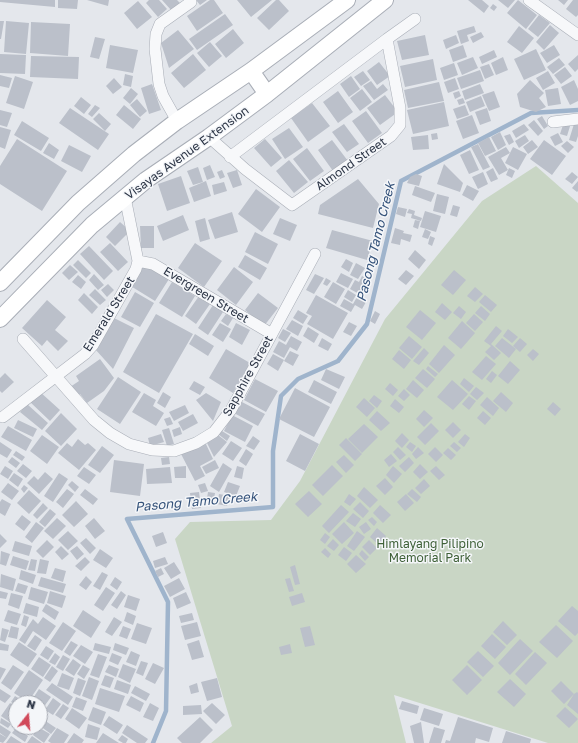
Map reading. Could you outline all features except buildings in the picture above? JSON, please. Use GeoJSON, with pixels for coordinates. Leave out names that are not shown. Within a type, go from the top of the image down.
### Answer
{"type":"FeatureCollection","features":[{"type":"Feature","properties":{"kind":"street"},"geometry":{"type":"LineString","coordinates":[[0,283],[78,203],[134,154],[177,121],[252,71],[347,0]]}},
{"type":"Feature","properties":{"kind":"street","name":"Visayas Avenue Extension"},"geometry":{"type":"LineString","coordinates":[[0,319],[92,225],[125,197],[146,180],[209,137],[267,94],[385,0]]}},
{"type":"Feature","properties":{"kind":"street"},"geometry":{"type":"LineString","coordinates":[[529,0],[576,31]]}},
{"type":"Feature","properties":{"kind":"street"},"geometry":{"type":"LineString","coordinates":[[177,121],[163,96],[159,84],[155,49],[156,34],[160,24],[191,2]]}},
{"type":"Feature","properties":{"kind":"street"},"geometry":{"type":"LineString","coordinates":[[230,157],[387,39],[416,19]]}},
{"type":"Feature","properties":{"kind":"street","name":"Almond Street"},"geometry":{"type":"LineString","coordinates":[[209,137],[230,157],[292,206],[391,136],[400,125],[400,108],[387,39]]}},
{"type":"Feature","properties":{"kind":"street"},"geometry":{"type":"LineString","coordinates":[[252,71],[267,94]]}},
{"type":"Feature","properties":{"kind":"street"},"geometry":{"type":"LineString","coordinates":[[552,122],[578,119]]}},
{"type":"Feature","properties":{"kind":"street","name":"Emerald Street"},"geometry":{"type":"LineString","coordinates":[[3,417],[84,354],[93,345],[136,270],[138,261],[125,197]]}},
{"type":"Feature","properties":{"kind":"street","name":"Sapphire Street"},"geometry":{"type":"LineString","coordinates":[[23,339],[94,420],[129,444],[152,450],[174,451],[196,443],[214,432],[231,410],[315,254]]}},
{"type":"Feature","properties":{"kind":"street","name":"Evergreen Street"},"geometry":{"type":"LineString","coordinates":[[138,261],[153,264],[272,334]]}},
{"type":"Feature","properties":{"kind":"green space","name":"Himlayang Pilipino Memorial Park"},"geometry":{"type":"Polygon","coordinates":[[[536,166],[578,203],[578,743],[548,743],[394,695],[406,743],[211,743],[232,726],[175,539],[190,522],[271,520],[300,481],[385,319],[482,201],[536,166]]]}},
{"type":"Feature","properties":{"kind":"waterway","name":"Pasong Tamo Creek"},"geometry":{"type":"LineString","coordinates":[[153,743],[166,711],[168,602],[127,519],[273,507],[273,451],[281,396],[298,379],[338,361],[367,324],[401,181],[531,113],[578,110]]}}]}
